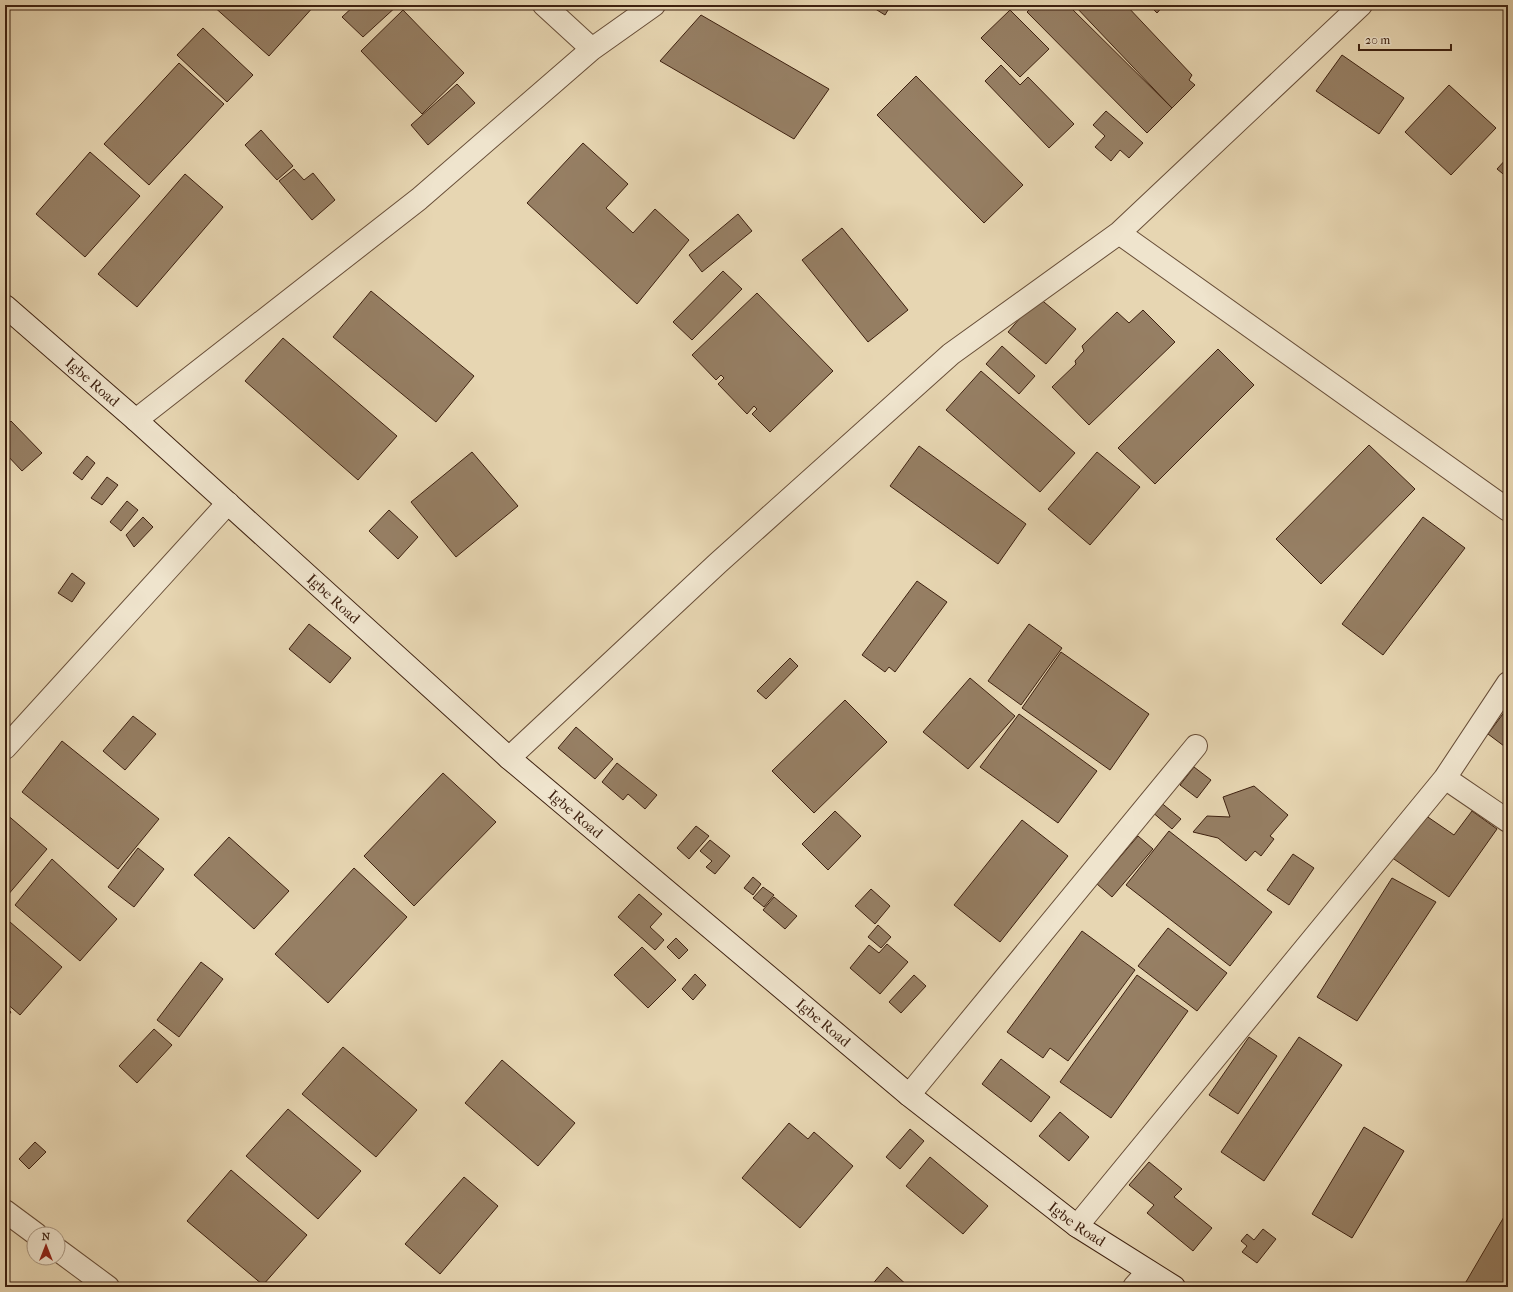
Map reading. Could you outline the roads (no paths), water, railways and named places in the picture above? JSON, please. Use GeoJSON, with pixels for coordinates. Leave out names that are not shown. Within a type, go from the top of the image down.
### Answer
{"type":"FeatureCollection","features":[{"type":"Feature","properties":{"kind":"street"},"geometry":{"type":"LineString","coordinates":[[544,5],[592,50]]}},
{"type":"Feature","properties":{"kind":"street"},"geometry":{"type":"LineString","coordinates":[[136,420],[419,199],[592,50],[654,5]]}},
{"type":"Feature","properties":{"kind":"street"},"geometry":{"type":"LineString","coordinates":[[509,758],[718,563],[951,354],[1119,233],[1361,5]]}},
{"type":"Feature","properties":{"kind":"street"},"geometry":{"type":"LineString","coordinates":[[1119,233],[1508,510]]}},
{"type":"Feature","properties":{"kind":"street","name":"Igbe Road"},"geometry":{"type":"LineString","coordinates":[[5,306],[136,420],[509,758],[909,1095],[1077,1226],[1174,1287]]}},
{"type":"Feature","properties":{"kind":"street"},"geometry":{"type":"LineString","coordinates":[[5,748],[228,503]]}},
{"type":"Feature","properties":{"kind":"street"},"geometry":{"type":"LineString","coordinates":[[1077,1226],[1445,778],[1508,683]]}},
{"type":"Feature","properties":{"kind":"street"},"geometry":{"type":"LineString","coordinates":[[909,1095],[1196,746]]}},
{"type":"Feature","properties":{"kind":"street"},"geometry":{"type":"LineString","coordinates":[[1445,778],[1508,821]]}},
{"type":"Feature","properties":{"kind":"street"},"geometry":{"type":"LineString","coordinates":[[5,1211],[26,1227]]}},
{"type":"Feature","properties":{"kind":"street"},"geometry":{"type":"LineString","coordinates":[[66,1256],[108,1287]]}},
{"type":"Feature","properties":{"kind":"street"},"geometry":{"type":"LineString","coordinates":[[1134,1287],[1148,1271]]}}]}
